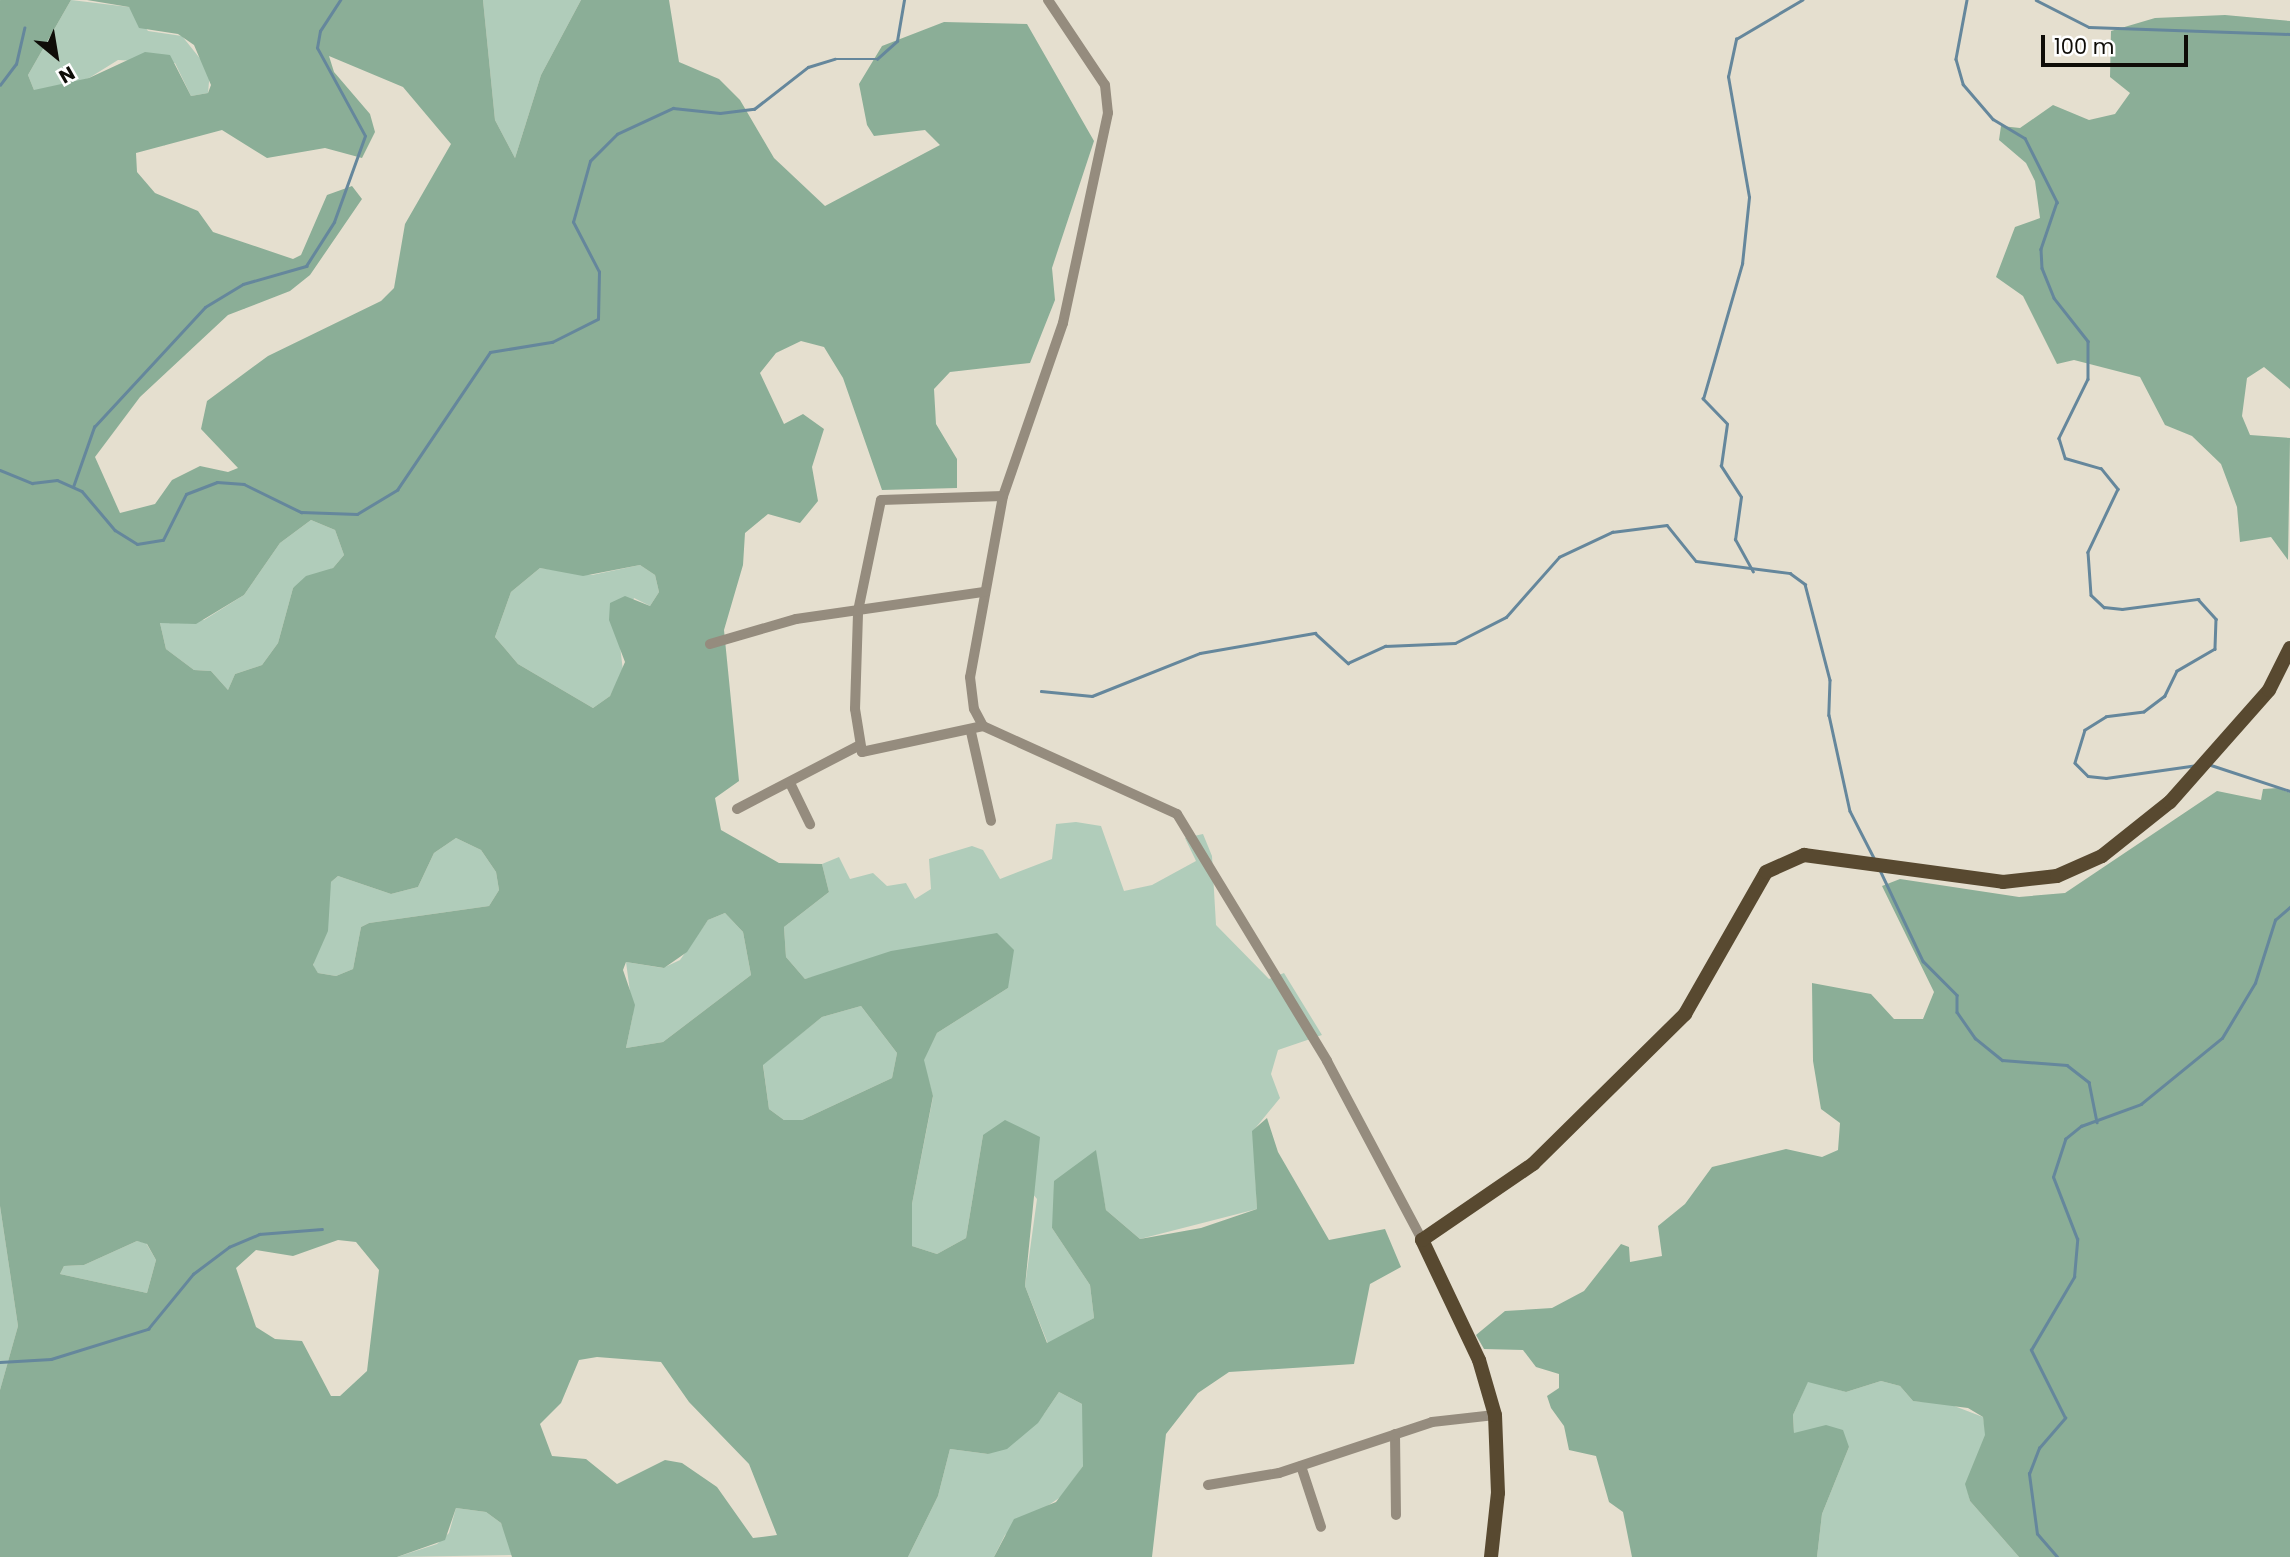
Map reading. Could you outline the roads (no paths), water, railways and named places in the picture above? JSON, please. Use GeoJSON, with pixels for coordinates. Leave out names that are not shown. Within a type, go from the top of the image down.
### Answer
{"type":"FeatureCollection","features":[{"type":"Feature","properties":{"kind":"main road"},"geometry":{"type":"LineString","coordinates":[[1491,1557],[1498,1493],[1495,1415],[1479,1360],[1422,1240],[1533,1164],[1685,1014],[1766,872],[1804,855],[2026,884],[2057,876],[2102,856],[2190,782],[2212,751],[2269,690],[2290,648]]}},
{"type":"Feature","properties":{"kind":"street"},"geometry":{"type":"LineString","coordinates":[[1048,0],[1105,85],[1108,113],[1063,323],[1003,496],[970,677],[983,726],[1181,819],[1327,1061],[1422,1240]]}},
{"type":"Feature","properties":{"kind":"street"},"geometry":{"type":"LineString","coordinates":[[983,726],[971,732],[866,753],[858,746],[858,611],[881,500],[1003,496]]}},
{"type":"Feature","properties":{"kind":"street"},"geometry":{"type":"LineString","coordinates":[[710,644],[783,621],[984,592]]}},
{"type":"Feature","properties":{"kind":"street"},"geometry":{"type":"LineString","coordinates":[[971,732],[991,821]]}},
{"type":"Feature","properties":{"kind":"street"},"geometry":{"type":"LineString","coordinates":[[737,809],[858,746]]}},
{"type":"Feature","properties":{"kind":"street"},"geometry":{"type":"LineString","coordinates":[[790,783],[810,824]]}},
{"type":"Feature","properties":{"kind":"street"},"geometry":{"type":"LineString","coordinates":[[1208,1485],[1301,1466],[1432,1422],[1495,1415]]}},
{"type":"Feature","properties":{"kind":"street"},"geometry":{"type":"LineString","coordinates":[[1395,1434],[1396,1516]]}},
{"type":"Feature","properties":{"kind":"street"},"geometry":{"type":"LineString","coordinates":[[1301,1466],[1321,1527]]}},
{"type":"Feature","properties":{"kind":"waterway"},"geometry":{"type":"LineString","coordinates":[[73,487],[94,427],[205,307],[243,284],[306,266],[334,222],[365,136],[317,48],[320,31],[340,0]]}},
{"type":"Feature","properties":{"kind":"waterway"},"geometry":{"type":"LineString","coordinates":[[0,470],[32,483],[57,480],[82,491],[115,530],[137,544],[163,540],[186,494],[217,482],[244,484],[301,512],[357,514],[397,490],[490,352],[552,342],[598,319],[599,272],[573,222],[590,161],[617,134],[673,108],[720,113],[754,109],[808,67],[835,59],[877,59],[897,41],[904,0]]}},
{"type":"Feature","properties":{"kind":"waterway"},"geometry":{"type":"LineString","coordinates":[[1753,572],[1735,540],[1741,497],[1721,466],[1727,424],[1703,399],[1742,264],[1749,197],[1728,77],[1736,39],[1802,0]]}},
{"type":"Feature","properties":{"kind":"waterway"},"geometry":{"type":"LineString","coordinates":[[1967,0],[1956,59],[1963,84],[1993,119],[2025,138],[2057,202],[2041,249],[2042,268],[2054,298],[2088,341],[2088,379],[2059,438],[2065,458],[2101,468],[2118,489],[2088,552],[2091,595],[2104,607],[2122,609],[2198,599],[2216,619],[2215,649],[2177,671],[2165,696],[2144,712],[2106,717],[2085,730],[2075,763],[2088,776],[2106,778],[2197,765]]}},
{"type":"Feature","properties":{"kind":"waterway"},"geometry":{"type":"LineString","coordinates":[[2036,0],[2089,27],[2290,34]]}},
{"type":"Feature","properties":{"kind":"waterway"},"geometry":{"type":"LineString","coordinates":[[0,85],[16,64],[24,28]]}},
{"type":"Feature","properties":{"kind":"waterway"},"geometry":{"type":"LineString","coordinates":[[1041,691],[1092,696],[1200,653],[1315,633],[1348,663],[1385,646],[1455,643],[1506,617],[1559,557],[1612,532],[1667,525],[1696,561],[1790,573],[1805,584],[1830,680],[1829,715],[1850,811],[1874,858]]}},
{"type":"Feature","properties":{"kind":"waterway"},"geometry":{"type":"LineString","coordinates":[[2211,765],[2290,791]]}},
{"type":"Feature","properties":{"kind":"waterway"},"geometry":{"type":"LineString","coordinates":[[1880,870],[1923,961],[1957,995],[1957,1012],[1975,1038],[2002,1060],[2067,1065],[2089,1082],[2097,1122]]}},
{"type":"Feature","properties":{"kind":"waterway"},"geometry":{"type":"LineString","coordinates":[[2057,1557],[2037,1534],[2029,1474],[2039,1448],[2065,1418],[2031,1350],[2074,1277],[2077,1239],[2053,1177],[2065,1139],[2081,1126],[2141,1104],[2222,1038],[2255,983],[2275,920],[2290,907]]}},
{"type":"Feature","properties":{"kind":"waterway"},"geometry":{"type":"LineString","coordinates":[[0,1362],[51,1359],[148,1329],[193,1274],[229,1247],[259,1234],[322,1229]]}}]}
